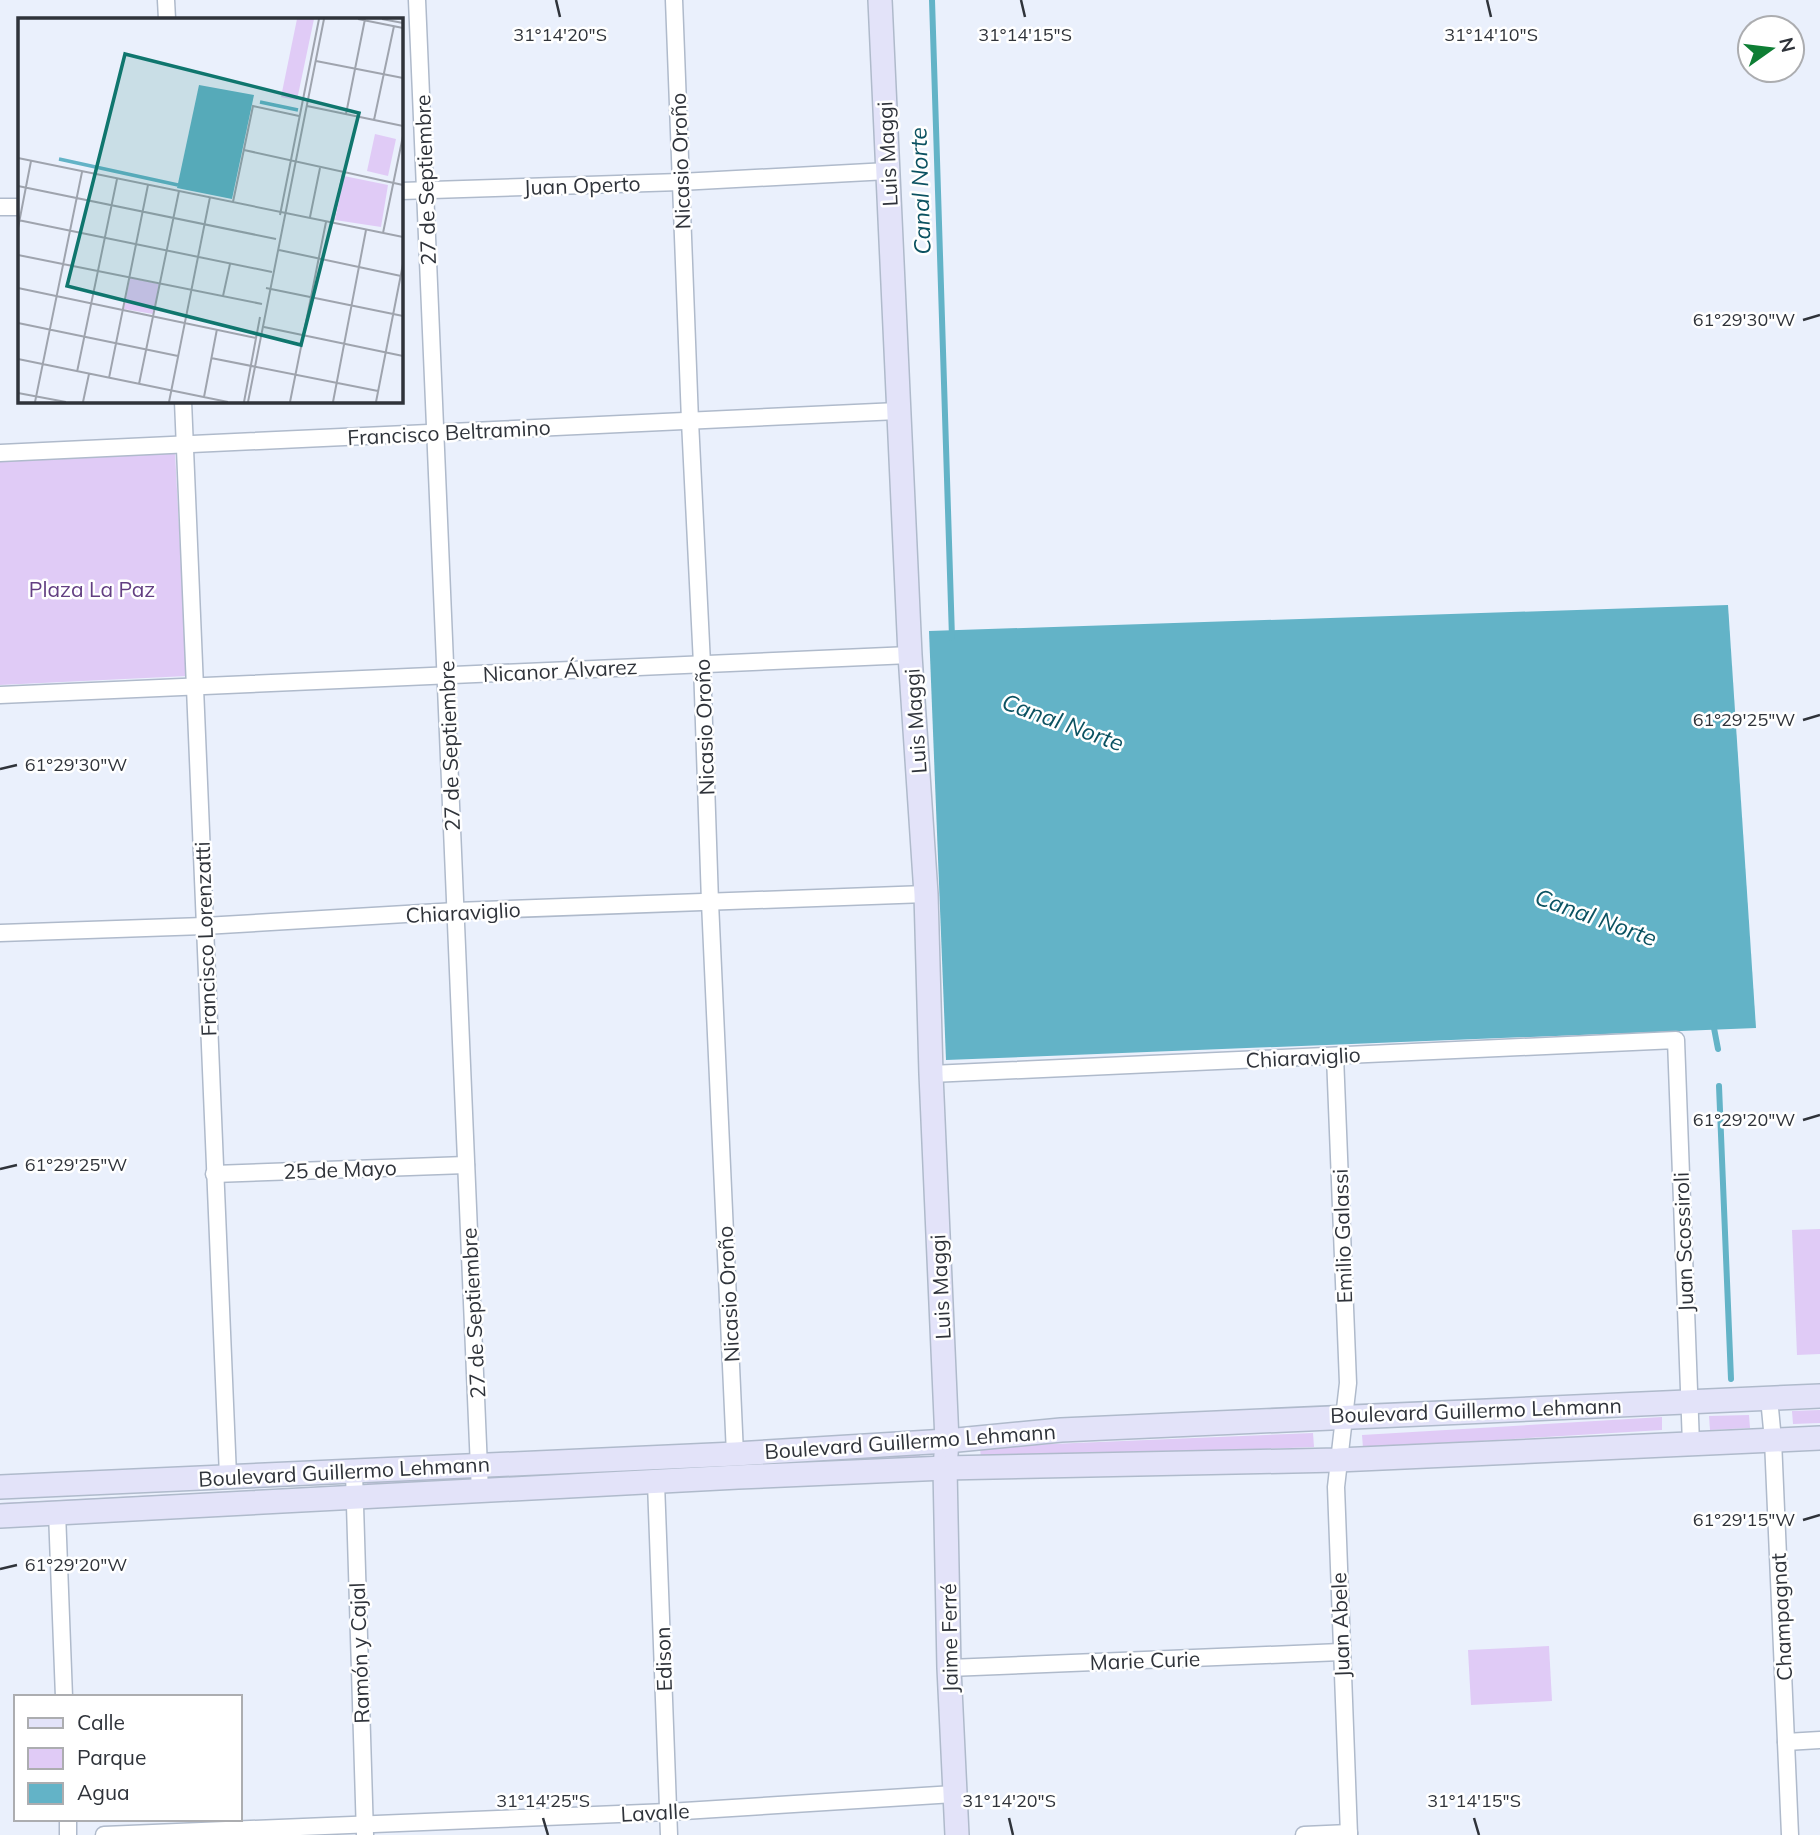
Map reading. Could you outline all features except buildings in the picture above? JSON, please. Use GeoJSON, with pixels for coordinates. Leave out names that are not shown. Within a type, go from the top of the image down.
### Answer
{"type":"FeatureCollection","features":[{"type":"Feature","properties":{"kind":"main road","name":"Luis Maggi"},"geometry":{"type":"LineString","coordinates":[[880,0],[910,655],[926,894],[947,1441]]}},
{"type":"Feature","properties":{"kind":"main road","name":"Boulevard Guillermo Lehmann"},"geometry":{"type":"LineString","coordinates":[[0,1487],[736,1454],[947,1441],[1061,1430],[1820,1396]]}},
{"type":"Feature","properties":{"kind":"main road","name":"Boulevard Guillermo Lehmann"},"geometry":{"type":"LineString","coordinates":[[0,1516],[945,1468],[1338,1460],[1820,1438]]}},
{"type":"Feature","properties":{"kind":"main road","name":"Jaime Ferré"},"geometry":{"type":"LineString","coordinates":[[947,1441],[945,1468],[949,1668],[957,1835]]}},
{"type":"Feature","properties":{"kind":"street"},"geometry":{"type":"LineString","coordinates":[[166,0],[167,18]]}},
{"type":"Feature","properties":{"kind":"street","name":"27 de Septiembre"},"geometry":{"type":"LineString","coordinates":[[417,0],[481,1492]]}},
{"type":"Feature","properties":{"kind":"street","name":"Nicasio Oroño"},"geometry":{"type":"LineString","coordinates":[[674,0],[710,902],[736,1454]]}},
{"type":"Feature","properties":{"kind":"street","name":"Juan Operto"},"geometry":{"type":"LineString","coordinates":[[402,191],[680,182],[888,171]]}},
{"type":"Feature","properties":{"kind":"street"},"geometry":{"type":"LineString","coordinates":[[0,207],[18,206]]}},
{"type":"Feature","properties":{"kind":"street","name":"Francisco Lorenzatti"},"geometry":{"type":"LineString","coordinates":[[183,402],[228,1476]]}},
{"type":"Feature","properties":{"kind":"street","name":"Francisco Beltramino"},"geometry":{"type":"LineString","coordinates":[[0,453],[898,411]]}},
{"type":"Feature","properties":{"kind":"street","name":"Nicanor Álvarez"},"geometry":{"type":"LineString","coordinates":[[0,695],[910,655]]}},
{"type":"Feature","properties":{"kind":"street","name":"Chiaraviglio"},"geometry":{"type":"LineString","coordinates":[[0,933],[204,926],[456,911],[926,894]]}},
{"type":"Feature","properties":{"kind":"street","name":"Chiaraviglio"},"geometry":{"type":"LineString","coordinates":[[931,1074],[1676,1040]]}},
{"type":"Feature","properties":{"kind":"street","name":"Juan Scossiroli"},"geometry":{"type":"LineString","coordinates":[[1676,1040],[1691,1444]]}},
{"type":"Feature","properties":{"kind":"street","name":"Emilio Galassi"},"geometry":{"type":"LineString","coordinates":[[1335,1056],[1348,1383],[1345,1416]]}},
{"type":"Feature","properties":{"kind":"street","name":"25 de Mayo"},"geometry":{"type":"LineString","coordinates":[[214,1174],[466,1165]]}},
{"type":"Feature","properties":{"kind":"street","name":"Champagnat"},"geometry":{"type":"LineString","coordinates":[[1769,1398],[1790,1835]]}},
{"type":"Feature","properties":{"kind":"street","name":"Juan Abele"},"geometry":{"type":"LineString","coordinates":[[1345,1416],[1336,1488],[1340,1652],[1349,1834]]}},
{"type":"Feature","properties":{"kind":"street","name":"Ramón y Cajal"},"geometry":{"type":"LineString","coordinates":[[354,1472],[365,1829]]}},
{"type":"Feature","properties":{"kind":"street","name":"Edison"},"geometry":{"type":"LineString","coordinates":[[656,1483],[669,1835]]}},
{"type":"Feature","properties":{"kind":"street"},"geometry":{"type":"LineString","coordinates":[[57,1512],[64,1695]]}},
{"type":"Feature","properties":{"kind":"street","name":"Marie Curie"},"geometry":{"type":"LineString","coordinates":[[949,1668],[1340,1652]]}},
{"type":"Feature","properties":{"kind":"street"},"geometry":{"type":"LineString","coordinates":[[1786,1742],[1820,1740]]}},
{"type":"Feature","properties":{"kind":"street","name":"Lavalle"},"geometry":{"type":"LineString","coordinates":[[104,1835],[365,1829],[954,1794]]}},
{"type":"Feature","properties":{"kind":"street"},"geometry":{"type":"LineString","coordinates":[[1304,1835],[1349,1834]]}},
{"type":"Feature","properties":{"kind":"green space","name":"Plaza La Paz"},"geometry":{"type":"Polygon","coordinates":[[[175,453],[187,676],[0,685],[0,461],[175,453]]]}},
{"type":"Feature","properties":{"kind":"green space"},"geometry":{"type":"Polygon","coordinates":[[[1820,1229],[1820,1354],[1797,1355],[1792,1230],[1820,1229]]]}},
{"type":"Feature","properties":{"kind":"green space"},"geometry":{"type":"Polygon","coordinates":[[[1820,1410],[1820,1423],[1793,1424],[1792,1411],[1820,1410]]]}},
{"type":"Feature","properties":{"kind":"green space"},"geometry":{"type":"Polygon","coordinates":[[[1749,1415],[1750,1428],[1710,1430],[1709,1416],[1749,1415]]]}},
{"type":"Feature","properties":{"kind":"green space"},"geometry":{"type":"Polygon","coordinates":[[[1662,1417],[1662,1430],[1363,1448],[1362,1435],[1662,1417]]]}},
{"type":"Feature","properties":{"kind":"green space"},"geometry":{"type":"Polygon","coordinates":[[[1313,1433],[1314,1447],[981,1460],[980,1447],[1313,1433]]]}},
{"type":"Feature","properties":{"kind":"green space"},"geometry":{"type":"Polygon","coordinates":[[[920,1455],[920,1461],[497,1482],[497,1477],[920,1455]]]}},
{"type":"Feature","properties":{"kind":"green space"},"geometry":{"type":"Polygon","coordinates":[[[457,1477],[457,1483],[367,1487],[367,1483],[457,1477]]]}},
{"type":"Feature","properties":{"kind":"green space"},"geometry":{"type":"Polygon","coordinates":[[[334,1486],[334,1491],[0,1508],[0,1503],[334,1486]]]}},
{"type":"Feature","properties":{"kind":"green space"},"geometry":{"type":"Polygon","coordinates":[[[1549,1646],[1552,1701],[1471,1705],[1468,1650],[1549,1646]]]}},
{"type":"Feature","properties":{"kind":"water"},"geometry":{"type":"Polygon","coordinates":[[[1728,605],[1756,1028],[946,1060],[929,631],[1728,605]]]}},
{"type":"Feature","properties":{"kind":"waterway","name":"Canal Norte"},"geometry":{"type":"LineString","coordinates":[[932,0],[952,638]]}},
{"type":"Feature","properties":{"kind":"waterway","name":"Canal Norte"},"geometry":{"type":"LineString","coordinates":[[1713,1023],[1718,1049]]}},
{"type":"Feature","properties":{"kind":"waterway","name":"Canal Norte"},"geometry":{"type":"LineString","coordinates":[[1719,1086],[1731,1379]]}}]}
